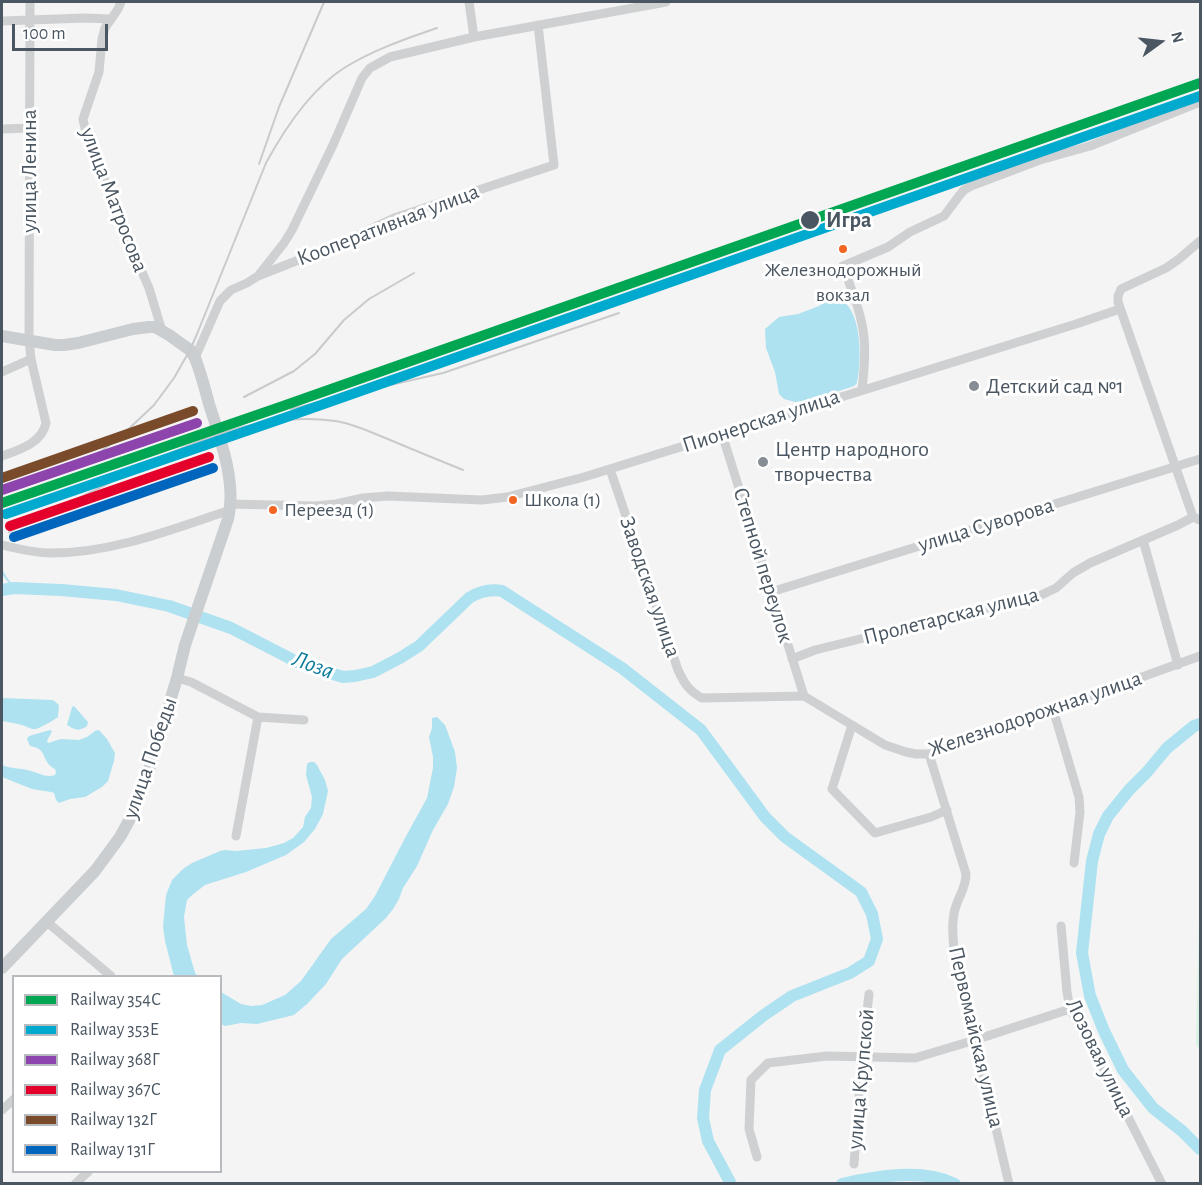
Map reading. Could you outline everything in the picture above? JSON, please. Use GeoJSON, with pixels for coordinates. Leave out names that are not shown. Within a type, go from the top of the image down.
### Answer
{"type":"FeatureCollection","features":[{"type":"Feature","properties":{"kind":"main road"},"geometry":{"type":"LineString","coordinates":[[2,336],[64,345],[142,327],[155,327],[190,350],[205,388],[225,458],[231,492],[231,507]]}},
{"type":"Feature","properties":{"kind":"main road","name":"улица Победы"},"geometry":{"type":"LineString","coordinates":[[2,968],[108,855],[131,818],[146,780],[177,678],[184,645],[231,507]]}},
{"type":"Feature","properties":{"kind":"street","name":"улица Ленина"},"geometry":{"type":"LineString","coordinates":[[2,456],[22,449],[38,438],[46,428],[29,340],[30,2]]}},
{"type":"Feature","properties":{"kind":"street","name":"улица Матросова"},"geometry":{"type":"LineString","coordinates":[[121,2],[105,28],[99,72],[83,123],[149,288],[162,331]]}},
{"type":"Feature","properties":{"kind":"street"},"geometry":{"type":"LineString","coordinates":[[469,2],[474,37]]}},
{"type":"Feature","properties":{"kind":"street"},"geometry":{"type":"LineString","coordinates":[[258,276],[292,230],[333,146],[358,87],[365,73],[375,64],[390,57],[474,37],[666,2]]}},
{"type":"Feature","properties":{"kind":"street"},"geometry":{"type":"LineString","coordinates":[[2,21],[111,19]]}},
{"type":"Feature","properties":{"kind":"street","name":"Кооперативная улица"},"geometry":{"type":"LineString","coordinates":[[195,358],[220,301],[231,290],[247,284],[258,276],[339,244],[393,218],[554,165],[538,25]]}},
{"type":"Feature","properties":{"kind":"street"},"geometry":{"type":"LineString","coordinates":[[862,389],[864,337],[843,266],[888,247],[910,232],[944,216],[964,190],[971,186],[1040,160],[1090,146],[1200,102]]}},
{"type":"Feature","properties":{"kind":"street"},"geometry":{"type":"LineString","coordinates":[[2,129],[30,128]]}},
{"type":"Feature","properties":{"kind":"street"},"geometry":{"type":"LineString","coordinates":[[1197,518],[1175,466],[1120,309],[1118,296],[1122,289],[1179,260],[1200,241]]}},
{"type":"Feature","properties":{"kind":"street","name":"Пионерская улица"},"geometry":{"type":"LineString","coordinates":[[2,545],[50,553],[94,550],[135,540],[231,507],[322,506],[388,496],[468,500],[507,497],[610,469],[1120,309]]}},
{"type":"Feature","properties":{"kind":"street"},"geometry":{"type":"LineString","coordinates":[[2,372],[31,359]]}},
{"type":"Feature","properties":{"kind":"street","name":"Степной переулок"},"geometry":{"type":"LineString","coordinates":[[722,434],[804,696]]}},
{"type":"Feature","properties":{"kind":"street","name":"улица Суворова"},"geometry":{"type":"LineString","coordinates":[[771,592],[1200,459]]}},
{"type":"Feature","properties":{"kind":"street","name":"Заводская улица"},"geometry":{"type":"LineString","coordinates":[[610,469],[684,684],[702,698],[804,696]]}},
{"type":"Feature","properties":{"kind":"street","name":"Пролетарская улица"},"geometry":{"type":"LineString","coordinates":[[792,659],[815,650],[1037,597],[1056,588],[1090,563],[1197,518]]}},
{"type":"Feature","properties":{"kind":"street"},"geometry":{"type":"LineString","coordinates":[[1143,540],[1178,664]]}},
{"type":"Feature","properties":{"kind":"street","name":"Железнодорожная улица"},"geometry":{"type":"LineString","coordinates":[[804,696],[885,745],[906,752],[929,754],[1200,656]]}},
{"type":"Feature","properties":{"kind":"street"},"geometry":{"type":"LineString","coordinates":[[177,678],[191,682],[258,717],[304,720]]}},
{"type":"Feature","properties":{"kind":"street"},"geometry":{"type":"LineString","coordinates":[[1053,709],[1079,796],[1080,812],[1074,863]]}},
{"type":"Feature","properties":{"kind":"street"},"geometry":{"type":"LineString","coordinates":[[236,836],[258,717]]}},
{"type":"Feature","properties":{"kind":"street"},"geometry":{"type":"LineString","coordinates":[[852,725],[832,789],[875,834],[947,810]]}},
{"type":"Feature","properties":{"kind":"street","name":"Первомайская улица"},"geometry":{"type":"LineString","coordinates":[[929,754],[966,874],[966,883],[955,909],[954,950],[1010,1184]]}},
{"type":"Feature","properties":{"kind":"street"},"geometry":{"type":"LineString","coordinates":[[47,922],[110,975]]}},
{"type":"Feature","properties":{"kind":"street","name":"Лозовая улица"},"geometry":{"type":"LineString","coordinates":[[1061,926],[1070,1009],[1109,1079],[1162,1184]]}},
{"type":"Feature","properties":{"kind":"street","name":"улица Крупской"},"geometry":{"type":"LineString","coordinates":[[854,1164],[869,994]]}},
{"type":"Feature","properties":{"kind":"street"},"geometry":{"type":"LineString","coordinates":[[757,1157],[749,1130],[751,1080],[768,1063],[826,1056],[915,1058],[1070,1009]]}},
{"type":"Feature","properties":{"kind":"street"},"geometry":{"type":"LineString","coordinates":[[75,1184],[87,1173]]}},
{"type":"Feature","properties":{"kind":"green space"},"geometry":{"type":"Polygon","coordinates":[[[1200,878],[1200,1051],[1196,1044],[1200,878]]]}},
{"type":"Feature","properties":{"kind":"water"},"geometry":{"type":"Polygon","coordinates":[[[836,299],[845,303],[856,322],[860,349],[857,383],[825,397],[795,402],[784,399],[779,394],[775,372],[766,348],[765,329],[779,317],[798,314],[836,299]]]}},
{"type":"Feature","properties":{"kind":"water"},"geometry":{"type":"Polygon","coordinates":[[[2,698],[53,700],[59,705],[58,717],[37,729],[2,721],[2,698]]]}},
{"type":"Feature","properties":{"kind":"water"},"geometry":{"type":"Polygon","coordinates":[[[74,706],[88,722],[87,726],[79,730],[67,725],[74,706]]]}},
{"type":"Feature","properties":{"kind":"water"},"geometry":{"type":"Polygon","coordinates":[[[437,717],[445,725],[455,752],[457,768],[454,787],[417,866],[393,909],[342,959],[326,984],[294,1015],[257,1024],[222,1024],[222,993],[241,1004],[251,1006],[262,1005],[285,995],[301,981],[331,939],[366,909],[375,896],[427,798],[433,768],[429,737],[432,718],[437,717]]]}},
{"type":"Feature","properties":{"kind":"water"},"geometry":{"type":"Polygon","coordinates":[[[99,730],[115,753],[108,781],[85,797],[59,803],[54,793],[32,789],[2,777],[2,765],[46,776],[55,775],[55,769],[50,766],[42,752],[30,746],[27,739],[29,736],[52,731],[48,743],[61,739],[79,740],[99,730]]]}},
{"type":"Feature","properties":{"kind":"water"},"geometry":{"type":"Polygon","coordinates":[[[314,762],[317,765],[328,791],[323,814],[315,829],[304,842],[286,855],[246,872],[205,885],[187,900],[184,917],[187,945],[197,975],[174,975],[163,926],[166,895],[172,880],[192,863],[220,851],[266,848],[293,838],[303,827],[305,817],[311,808],[312,797],[306,775],[307,764],[314,762]]]}},
{"type":"Feature","properties":{"kind":"waterway"},"geometry":{"type":"LineString","coordinates":[[2,571],[14,588]]}},
{"type":"Feature","properties":{"kind":"waterway","name":"Лоза"},"geometry":{"type":"LineString","coordinates":[[2,590],[14,588],[61,590],[116,595],[169,606],[231,628],[303,665],[343,677],[373,672],[400,658],[419,646],[469,598],[485,591],[502,591],[622,668],[701,730],[765,817],[785,837],[861,892],[872,914],[877,939],[869,961],[850,973],[792,996],[720,1050],[705,1090],[703,1118],[708,1141],[731,1184]]}},
{"type":"Feature","properties":{"kind":"waterway"},"geometry":{"type":"LineString","coordinates":[[1200,724],[1194,726],[1167,748],[1108,816],[1099,834],[1092,861],[1082,953],[1090,996],[1123,1070],[1153,1108],[1200,1149]]}},
{"type":"Feature","properties":{"kind":"waterway"},"geometry":{"type":"LineString","coordinates":[[842,1184],[899,1175],[929,1176],[955,1184]]}},
{"type":"Feature","properties":{"kind":"railway"},"geometry":{"type":"LineString","coordinates":[[259,164],[279,107],[324,2]]}},
{"type":"Feature","properties":{"kind":"railway"},"geometry":{"type":"LineString","coordinates":[[51,475],[93,457],[118,439],[154,405],[174,378],[197,334],[266,163],[281,136],[309,98],[344,68],[389,45],[437,28]]}},
{"type":"Feature","properties":{"kind":"railway"},"geometry":{"type":"LineString","coordinates":[[244,397],[294,371],[315,354],[344,320],[369,299],[414,273]]}},
{"type":"Feature","properties":{"kind":"railway"},"geometry":{"type":"LineString","coordinates":[[291,409],[443,373],[619,313]]}},
{"type":"Feature","properties":{"kind":"railway"},"geometry":{"type":"LineString","coordinates":[[9,532],[194,443],[221,433],[276,421],[305,419],[347,424],[463,470]]}},
{"type":"Feature","properties":{"kind":"railway"},"geometry":{"type":"LineString","coordinates":[[112,460],[185,440]]}},
{"type":"Feature","properties":{"kind":"railway"},"geometry":{"type":"LineString","coordinates":[[95,460],[119,452],[95,462]]}},
{"type":"Feature","properties":{"kind":"railway"},"geometry":{"type":"LineString","coordinates":[[2,492],[58,473]]}},
{"type":"Feature","properties":{"kind":"rail line","name":"354С"},"geometry":{"type":"LineString","coordinates":[[2,503],[1200,83]]}},
{"type":"Feature","properties":{"kind":"rail line","name":"353Е"},"geometry":{"type":"LineString","coordinates":[[6,514],[1200,96]]}},
{"type":"Feature","properties":{"kind":"rail line","name":"132Г"},"geometry":{"type":"LineString","coordinates":[[2,478],[193,411]]}},
{"type":"Feature","properties":{"kind":"rail line","name":"368Г"},"geometry":{"type":"LineString","coordinates":[[2,490],[197,423]]}},
{"type":"Feature","properties":{"kind":"rail line","name":"367С"},"geometry":{"type":"LineString","coordinates":[[10,526],[209,457]]}},
{"type":"Feature","properties":{"kind":"rail line","name":"131Г"},"geometry":{"type":"LineString","coordinates":[[14,537],[213,468]]}},
{"type":"Feature","properties":{"kind":"place","name":"Игра"},"geometry":{"type":"Point","coordinates":[810,220]}},
{"type":"Feature","properties":{"kind":"place","name":"Железнодорожный вокзал"},"geometry":{"type":"Point","coordinates":[843,249]}},
{"type":"Feature","properties":{"kind":"place","name":"Детский сад №1"},"geometry":{"type":"Point","coordinates":[974,386]}},
{"type":"Feature","properties":{"kind":"place","name":"Центр народного творчества"},"geometry":{"type":"Point","coordinates":[763,462]}},
{"type":"Feature","properties":{"kind":"place","name":"Школа (1)"},"geometry":{"type":"Point","coordinates":[513,500]}},
{"type":"Feature","properties":{"kind":"place","name":"Переезд (1)"},"geometry":{"type":"Point","coordinates":[273,510]}}]}
